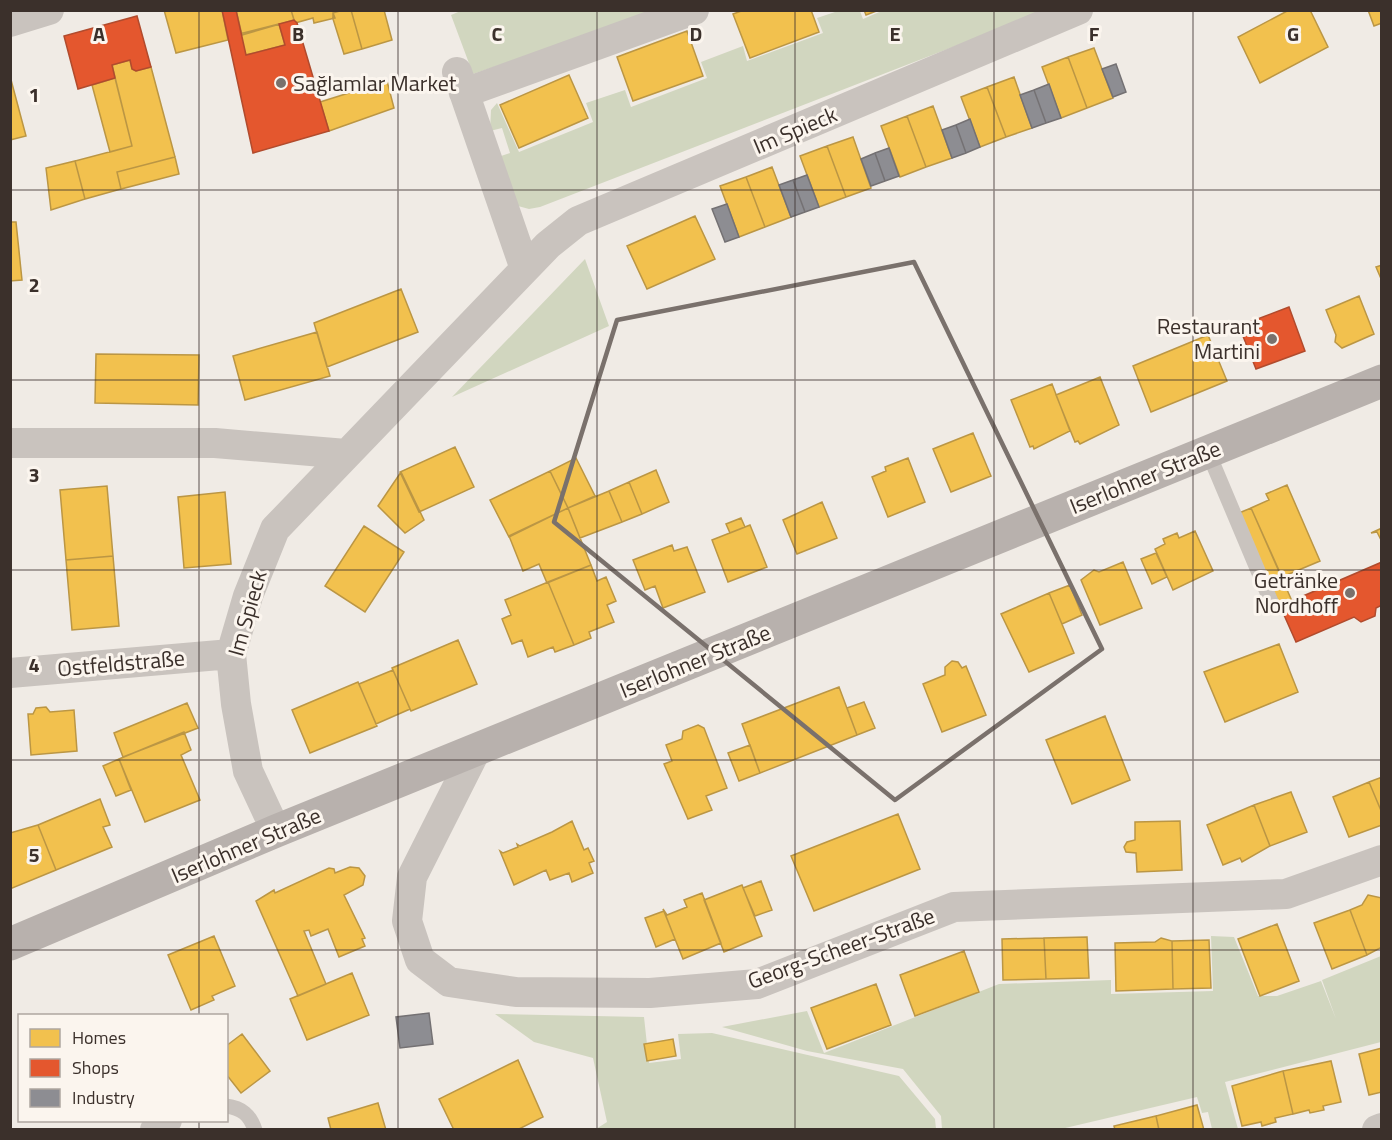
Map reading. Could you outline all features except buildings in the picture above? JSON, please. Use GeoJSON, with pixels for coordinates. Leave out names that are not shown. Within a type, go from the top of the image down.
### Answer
{"type":"FeatureCollection","features":[{"type":"Feature","properties":{"kind":"main road","name":"Iserlohner Straße"},"geometry":{"type":"LineString","coordinates":[[10,944],[276,831],[475,752],[1382,381]]}},
{"type":"Feature","properties":{"kind":"street"},"geometry":{"type":"LineString","coordinates":[[10,22],[49,10]]}},
{"type":"Feature","properties":{"kind":"street"},"geometry":{"type":"LineString","coordinates":[[525,269],[461,82],[694,10]]}},
{"type":"Feature","properties":{"kind":"street","name":"Im Spieck"},"geometry":{"type":"LineString","coordinates":[[276,831],[249,771],[236,704],[231,654],[248,596],[275,529],[548,245],[578,221],[1078,10]]}},
{"type":"Feature","properties":{"kind":"street"},"geometry":{"type":"LineString","coordinates":[[10,443],[215,443],[346,454]]}},
{"type":"Feature","properties":{"kind":"street","name":"Ostfeldstraße"},"geometry":{"type":"LineString","coordinates":[[10,673],[231,654]]}},
{"type":"Feature","properties":{"kind":"street","name":"Georg-Scheer-Straße"},"geometry":{"type":"LineString","coordinates":[[475,752],[412,877],[407,921],[420,960],[449,982],[516,993],[650,993],[757,984],[954,907],[1286,894],[1382,860]]}},
{"type":"Feature","properties":{"kind":"lane"},"geometry":{"type":"LineString","coordinates":[[1208,452],[1272,604]]}},
{"type":"Feature","properties":{"kind":"lane"},"geometry":{"type":"LineString","coordinates":[[228,1106],[239,1107],[252,1120],[255,1130]]}},
{"type":"Feature","properties":{"kind":"highlighted area"},"geometry":{"type":"Polygon","coordinates":[[[914,262],[1102,649],[895,800],[554,522],[617,320],[914,262]]]}},
{"type":"Feature","properties":{"kind":"green space"},"geometry":{"type":"Polygon","coordinates":[[[463,10],[659,11],[473,74],[451,15],[463,10]]]}},
{"type":"Feature","properties":{"kind":"green space"},"geometry":{"type":"Polygon","coordinates":[[[884,10],[1046,11],[540,207],[529,209],[518,206],[498,157],[510,153],[502,128],[490,131],[491,110],[497,103],[519,152],[593,122],[586,103],[625,90],[631,107],[707,78],[701,62],[743,46],[747,61],[823,33],[817,18],[838,11],[860,11],[863,19],[884,10]]]}},
{"type":"Feature","properties":{"kind":"green space"},"geometry":{"type":"Polygon","coordinates":[[[585,259],[609,326],[452,397],[585,259]]]}},
{"type":"Feature","properties":{"kind":"green space"},"geometry":{"type":"Polygon","coordinates":[[[1211,936],[1234,937],[1258,996],[1277,996],[1321,981],[1336,1019],[1322,980],[1381,956],[1381,1042],[1225,1082],[1238,1129],[1212,1129],[1208,1112],[1202,1113],[1197,1097],[1061,1129],[942,1129],[941,1116],[903,1069],[807,1051],[722,1027],[807,1011],[824,1053],[999,984],[1111,980],[1111,994],[1213,991],[1211,936]]]}},
{"type":"Feature","properties":{"kind":"green space"},"geometry":{"type":"Polygon","coordinates":[[[495,1014],[644,1017],[649,1063],[681,1059],[678,1034],[712,1033],[899,1076],[935,1119],[936,1129],[596,1129],[607,1122],[593,1058],[534,1042],[495,1014]]]}},
{"type":"Feature","properties":{"kind":"place","name":"Sağlamlar Market"},"geometry":{"type":"Point","coordinates":[281,83]}},
{"type":"Feature","properties":{"kind":"place","name":"Restaurant Martini"},"geometry":{"type":"Point","coordinates":[1272,339]}},
{"type":"Feature","properties":{"kind":"place","name":"Getränke Nordhoff"},"geometry":{"type":"Point","coordinates":[1350,593]}}]}
